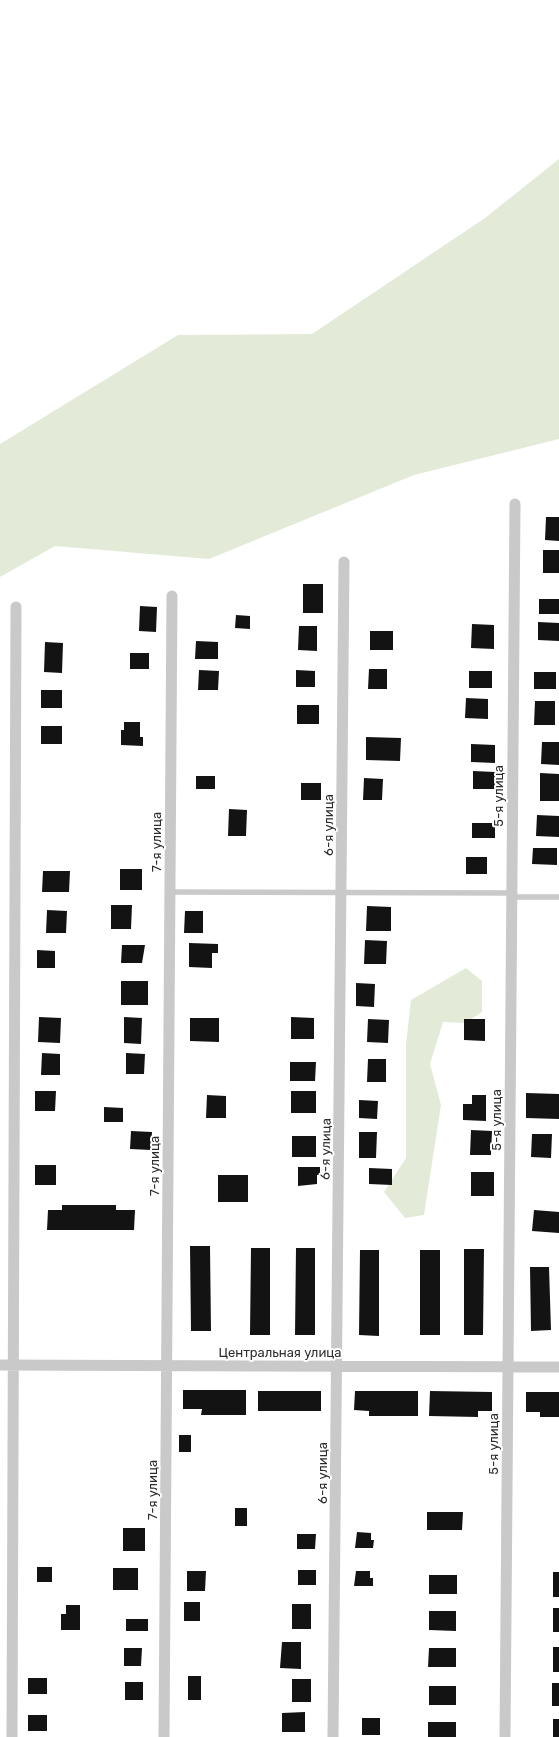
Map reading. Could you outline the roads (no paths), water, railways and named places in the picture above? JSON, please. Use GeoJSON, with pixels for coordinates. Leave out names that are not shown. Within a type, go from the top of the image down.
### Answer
{"type":"FeatureCollection","features":[{"type":"Feature","properties":{"kind":"street","name":"5-я улица"},"geometry":{"type":"LineString","coordinates":[[505,1737],[515,504]]}},
{"type":"Feature","properties":{"kind":"street","name":"6-я улица"},"geometry":{"type":"LineString","coordinates":[[334,1737],[344,562]]}},
{"type":"Feature","properties":{"kind":"street","name":"7-я улица"},"geometry":{"type":"LineString","coordinates":[[164,1737],[172,596]]}},
{"type":"Feature","properties":{"kind":"street"},"geometry":{"type":"LineString","coordinates":[[12,1737],[12,1365],[16,607]]}},
{"type":"Feature","properties":{"kind":"street","name":"Центральная улица"},"geometry":{"type":"LineString","coordinates":[[0,1365],[559,1367]]}},
{"type":"Feature","properties":{"kind":"lane"},"geometry":{"type":"LineString","coordinates":[[170,892],[512,895],[559,897]]}}]}
